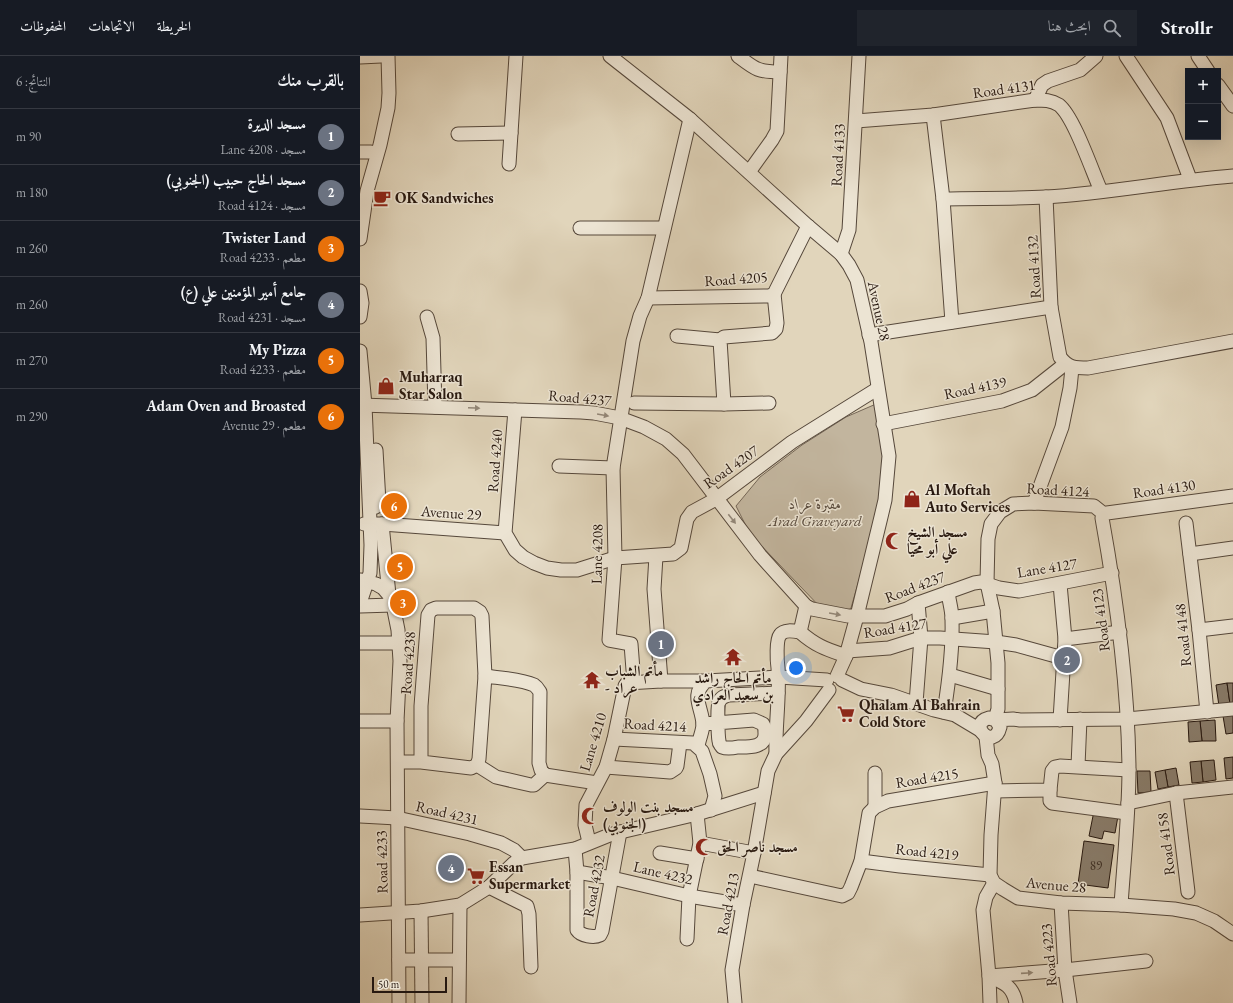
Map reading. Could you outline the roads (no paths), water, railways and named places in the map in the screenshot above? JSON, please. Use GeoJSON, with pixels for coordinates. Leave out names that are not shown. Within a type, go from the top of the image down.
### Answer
{"type":"FeatureCollection","features":[{"type":"Feature","properties":{"kind":"street"},"geometry":{"type":"LineString","coordinates":[[360,57],[381,56],[380,108],[366,152],[360,200]]}},
{"type":"Feature","properties":{"kind":"street"},"geometry":{"type":"LineString","coordinates":[[360,239],[367,191],[380,145],[388,108],[388,56]]}},
{"type":"Feature","properties":{"kind":"street"},"geometry":{"type":"LineString","coordinates":[[509,164],[516,56]]}},
{"type":"Feature","properties":{"kind":"street","name":"Avenue 28"},"geometry":{"type":"LineString","coordinates":[[610,56],[690,119],[841,254],[857,280],[869,335],[889,456],[885,500],[857,616],[835,683]]}},
{"type":"Feature","properties":{"kind":"street"},"geometry":{"type":"LineString","coordinates":[[738,56],[758,70],[766,72],[780,72]]}},
{"type":"Feature","properties":{"kind":"street"},"geometry":{"type":"LineString","coordinates":[[749,172],[777,131],[781,56]]}},
{"type":"Feature","properties":{"kind":"street","name":"Road 4133"},"geometry":{"type":"LineString","coordinates":[[841,254],[849,230],[860,56]]}},
{"type":"Feature","properties":{"kind":"street"},"geometry":{"type":"LineString","coordinates":[[1035,100],[1042,85],[1048,80],[1080,70],[1096,56]]}},
{"type":"Feature","properties":{"kind":"street"},"geometry":{"type":"LineString","coordinates":[[1126,56],[1167,118],[1190,180]]}},
{"type":"Feature","properties":{"kind":"street"},"geometry":{"type":"LineString","coordinates":[[1198,56],[1206,68]]}},
{"type":"Feature","properties":{"kind":"street"},"geometry":{"type":"LineString","coordinates":[[1221,89],[1233,106]]}},
{"type":"Feature","properties":{"kind":"street","name":"Road 4131"},"geometry":{"type":"LineString","coordinates":[[856,121],[933,115],[1035,100],[1047,100],[1057,104],[1069,117],[1101,191]]}},
{"type":"Feature","properties":{"kind":"street"},"geometry":{"type":"LineString","coordinates":[[933,115],[943,199],[952,322]]}},
{"type":"Feature","properties":{"kind":"street"},"geometry":{"type":"LineString","coordinates":[[620,418],[633,341],[640,316],[648,298],[690,119]]}},
{"type":"Feature","properties":{"kind":"street"},"geometry":{"type":"LineString","coordinates":[[458,134],[511,133]]}},
{"type":"Feature","properties":{"kind":"street"},"geometry":{"type":"LineString","coordinates":[[943,199],[1046,197],[1233,176]]}},
{"type":"Feature","properties":{"kind":"street","name":"Road 4132"},"geometry":{"type":"LineString","coordinates":[[869,335],[1051,308],[1046,197]]}},
{"type":"Feature","properties":{"kind":"street","name":"Road 4205"},"geometry":{"type":"LineString","coordinates":[[648,298],[769,296],[774,294],[808,226]]}},
{"type":"Feature","properties":{"kind":"street"},"geometry":{"type":"LineString","coordinates":[[580,228],[664,228]]}},
{"type":"Feature","properties":{"kind":"street"},"geometry":{"type":"LineString","coordinates":[[677,336],[720,340],[724,337],[772,332],[776,329],[777,323],[774,294]]}},
{"type":"Feature","properties":{"kind":"street"},"geometry":{"type":"LineString","coordinates":[[360,315],[361,296]]}},
{"type":"Feature","properties":{"kind":"street"},"geometry":{"type":"LineString","coordinates":[[1051,308],[1060,358],[1069,366],[1088,368],[1233,341]]}},
{"type":"Feature","properties":{"kind":"street"},"geometry":{"type":"LineString","coordinates":[[426,317],[433,338],[435,407]]}},
{"type":"Feature","properties":{"kind":"street"},"geometry":{"type":"LineString","coordinates":[[720,340],[724,404]]}},
{"type":"Feature","properties":{"kind":"street"},"geometry":{"type":"LineString","coordinates":[[360,351],[364,508],[372,524],[370,567],[363,582],[360,604],[391,600],[383,588],[376,584],[363,582]]}},
{"type":"Feature","properties":{"kind":"street"},"geometry":{"type":"LineString","coordinates":[[1034,503],[1062,428],[1070,388],[1069,366]]}},
{"type":"Feature","properties":{"kind":"street","name":"Road 4139"},"geometry":{"type":"LineString","coordinates":[[883,424],[1002,401],[1032,390],[1069,366]]}},
{"type":"Feature","properties":{"kind":"street","name":"Road 4207"},"geometry":{"type":"LineString","coordinates":[[615,558],[656,556],[673,554],[678,551],[683,543],[687,519],[692,512],[716,498],[792,442],[877,388]]}},
{"type":"Feature","properties":{"kind":"street"},"geometry":{"type":"LineString","coordinates":[[634,403],[768,403]]}},
{"type":"Feature","properties":{"kind":"street","name":"Road 4237"},"geometry":{"type":"LineString","coordinates":[[362,405],[594,413],[620,418],[644,427],[666,439],[683,454],[760,555],[806,606],[820,611],[848,616],[885,616],[907,609],[918,603],[974,582],[987,583]]}},
{"type":"Feature","properties":{"kind":"street","name":"Road 4240"},"geometry":{"type":"LineString","coordinates":[[506,533],[515,410]]}},
{"type":"Feature","properties":{"kind":"street","name":"Lane 4208"},"geometry":{"type":"LineString","coordinates":[[620,418],[612,468],[615,558],[608,640],[629,643]]}},
{"type":"Feature","properties":{"kind":"street"},"geometry":{"type":"LineString","coordinates":[[559,466],[612,468]]}},
{"type":"Feature","properties":{"kind":"street","name":"Road 4130"},"geometry":{"type":"LineString","coordinates":[[1103,516],[1107,512],[1233,496]]}},
{"type":"Feature","properties":{"kind":"street","name":"Road 4124"},"geometry":{"type":"LineString","coordinates":[[991,726],[998,711],[998,689],[993,611],[987,583],[988,539],[991,524],[1000,512],[1013,504],[1034,503],[1094,506],[1103,516]]}},
{"type":"Feature","properties":{"kind":"street","name":"Road 4123"},"geometry":{"type":"LineString","coordinates":[[1103,516],[1120,632],[1128,719],[1128,808],[1120,905]]}},
{"type":"Feature","properties":{"kind":"street","name":"Road 4148"},"geometry":{"type":"LineString","coordinates":[[1186,523],[1207,712]]}},
{"type":"Feature","properties":{"kind":"street","name":"Avenue 29"},"geometry":{"type":"LineString","coordinates":[[372,524],[506,533]]}},
{"type":"Feature","properties":{"kind":"street","name":"Road 4233"},"geometry":{"type":"LineString","coordinates":[[372,524],[391,600],[399,643],[400,660],[397,721],[399,1003]]}},
{"type":"Feature","properties":{"kind":"street"},"geometry":{"type":"LineString","coordinates":[[506,533],[515,550],[523,557],[547,568],[577,570],[615,558]]}},
{"type":"Feature","properties":{"kind":"street"},"geometry":{"type":"LineString","coordinates":[[1190,554],[1233,548]]}},
{"type":"Feature","properties":{"kind":"street"},"geometry":{"type":"LineString","coordinates":[[656,556],[654,589],[660,681]]}},
{"type":"Feature","properties":{"kind":"street","name":"Lane 4127"},"geometry":{"type":"LineString","coordinates":[[987,583],[1000,588],[1018,591],[1112,573]]}},
{"type":"Feature","properties":{"kind":"street"},"geometry":{"type":"LineString","coordinates":[[1060,584],[1065,639],[1060,720]]}},
{"type":"Feature","properties":{"kind":"street"},"geometry":{"type":"LineString","coordinates":[[948,592],[952,618],[950,714]]}},
{"type":"Feature","properties":{"kind":"street"},"geometry":{"type":"LineString","coordinates":[[916,703],[921,638],[918,603]]}},
{"type":"Feature","properties":{"kind":"street"},"geometry":{"type":"LineString","coordinates":[[800,632],[806,606]]}},
{"type":"Feature","properties":{"kind":"street","name":"Road 4238"},"geometry":{"type":"LineString","coordinates":[[421,762],[421,706],[426,620],[431,610],[436,608],[474,608],[480,612],[482,616],[485,676],[479,759],[477,765]]}},
{"type":"Feature","properties":{"kind":"street"},"geometry":{"type":"LineString","coordinates":[[952,618],[993,611]]}},
{"type":"Feature","properties":{"kind":"street"},"geometry":{"type":"LineString","coordinates":[[1199,630],[1233,626]]}},
{"type":"Feature","properties":{"kind":"street"},"geometry":{"type":"LineString","coordinates":[[776,754],[779,677],[777,661],[779,636],[782,632],[787,631],[800,632],[822,648],[846,653]]}},
{"type":"Feature","properties":{"kind":"street"},"geometry":{"type":"LineString","coordinates":[[1065,639],[1120,632]]}},
{"type":"Feature","properties":{"kind":"street","name":"Road 4127"},"geometry":{"type":"LineString","coordinates":[[846,653],[889,648],[921,638],[952,639]]}},
{"type":"Feature","properties":{"kind":"street"},"geometry":{"type":"LineString","coordinates":[[952,639],[1016,645],[1063,658]]}},
{"type":"Feature","properties":{"kind":"street"},"geometry":{"type":"LineString","coordinates":[[360,643],[399,643]]}},
{"type":"Feature","properties":{"kind":"street","name":"Lane 4210"},"geometry":{"type":"LineString","coordinates":[[589,842],[585,825],[586,805],[606,767],[630,684],[631,647],[629,643]]}},
{"type":"Feature","properties":{"kind":"street"},"geometry":{"type":"LineString","coordinates":[[950,675],[998,689]]}},
{"type":"Feature","properties":{"kind":"street"},"geometry":{"type":"LineString","coordinates":[[398,762],[421,762],[471,768],[477,765],[496,777],[531,785],[534,785],[545,776],[539,763],[540,692],[538,688],[534,685],[512,680],[485,676]]}},
{"type":"Feature","properties":{"kind":"street"},"geometry":{"type":"LineString","coordinates":[[630,684],[660,681],[706,681],[779,677],[835,683],[854,692],[861,690],[886,694],[991,726],[1013,719],[1128,719],[1233,709]]}},
{"type":"Feature","properties":{"kind":"street"},"geometry":{"type":"LineString","coordinates":[[698,746],[703,724],[698,700],[698,692],[706,681]]}},
{"type":"Feature","properties":{"kind":"street","name":"Road 4213"},"geometry":{"type":"LineString","coordinates":[[735,1003],[732,970],[768,771],[776,754],[806,721],[835,683]]}},
{"type":"Feature","properties":{"kind":"street"},"geometry":{"type":"LineString","coordinates":[[763,724],[765,726],[766,736],[764,741],[759,745],[753,747],[722,747],[719,741],[718,706],[723,697],[730,695],[778,693]]}},
{"type":"Feature","properties":{"kind":"street"},"geometry":{"type":"LineString","coordinates":[[398,704],[421,706]]}},
{"type":"Feature","properties":{"kind":"street"},"geometry":{"type":"LineString","coordinates":[[1078,766],[1080,719]]}},
{"type":"Feature","properties":{"kind":"street"},"geometry":{"type":"LineString","coordinates":[[703,724],[754,720],[763,724],[776,724]]}},
{"type":"Feature","properties":{"kind":"street"},"geometry":{"type":"LineString","coordinates":[[360,721],[397,721]]}},
{"type":"Feature","properties":{"kind":"street"},"geometry":{"type":"LineString","coordinates":[[990,1003],[983,910],[992,879],[991,835],[995,787],[992,764],[988,755],[991,726]]}},
{"type":"Feature","properties":{"kind":"street","name":"Road 4214"},"geometry":{"type":"LineString","coordinates":[[614,739],[693,743],[698,746],[705,756],[713,785],[715,796],[711,810]]}},
{"type":"Feature","properties":{"kind":"street"},"geometry":{"type":"LineString","coordinates":[[606,767],[670,772],[677,766],[680,743]]}},
{"type":"Feature","properties":{"kind":"street"},"geometry":{"type":"LineString","coordinates":[[1050,790],[1052,771],[1054,767],[1078,766],[1129,770]]}},
{"type":"Feature","properties":{"kind":"street"},"geometry":{"type":"LineString","coordinates":[[750,876],[842,896],[848,893],[861,861],[872,810],[875,773]]}},
{"type":"Feature","properties":{"kind":"street","name":"Lane 4210"},"geometry":{"type":"LineString","coordinates":[[545,776],[597,783]]}},
{"type":"Feature","properties":{"kind":"street","name":"Road 4215"},"geometry":{"type":"LineString","coordinates":[[872,810],[888,801],[995,787],[1050,790]]}},
{"type":"Feature","properties":{"kind":"street","name":"Road 4158"},"geometry":{"type":"LineString","coordinates":[[1050,790],[1050,801],[1052,803],[1128,808],[1176,793],[1233,787]]}},
{"type":"Feature","properties":{"kind":"street"},"geometry":{"type":"LineString","coordinates":[[360,915],[421,911],[460,905],[489,887],[514,863],[522,858],[575,849],[589,842],[620,832],[697,814],[764,793]]}},
{"type":"Feature","properties":{"kind":"street","name":"Road 4158"},"geometry":{"type":"LineString","coordinates":[[1176,793],[1188,892]]}},
{"type":"Feature","properties":{"kind":"street"},"geometry":{"type":"LineString","coordinates":[[687,939],[690,896],[700,844],[697,814]]}},
{"type":"Feature","properties":{"kind":"street","name":"Road 4231"},"geometry":{"type":"LineString","coordinates":[[360,816],[397,818],[463,832],[501,843],[514,850],[522,858]]}},
{"type":"Feature","properties":{"kind":"street","name":"Road 4232"},"geometry":{"type":"LineString","coordinates":[[575,849],[577,872],[577,930],[579,933],[597,937],[600,935],[620,832]]}},
{"type":"Feature","properties":{"kind":"street"},"geometry":{"type":"LineString","coordinates":[[700,844],[754,853]]}},
{"type":"Feature","properties":{"kind":"street"},"geometry":{"type":"LineString","coordinates":[[660,853],[697,859]]}},
{"type":"Feature","properties":{"kind":"street","name":"Road 4219"},"geometry":{"type":"LineString","coordinates":[[861,861],[992,879]]}},
{"type":"Feature","properties":{"kind":"street","name":"Lane 4232"},"geometry":{"type":"LineString","coordinates":[[577,872],[612,878],[690,896],[743,905]]}},
{"type":"Feature","properties":{"kind":"street","name":"Avenue 28"},"geometry":{"type":"LineString","coordinates":[[992,879],[1003,889],[1018,898],[1061,903],[1174,909],[1196,913],[1214,921],[1233,934]]}},
{"type":"Feature","properties":{"kind":"street"},"geometry":{"type":"LineString","coordinates":[[489,887],[526,906],[529,914],[531,967]]}},
{"type":"Feature","properties":{"kind":"street","name":"Road 4223"},"geometry":{"type":"LineString","coordinates":[[1061,903],[1065,970],[1070,1003]]}},
{"type":"Feature","properties":{"kind":"street"},"geometry":{"type":"LineString","coordinates":[[459,1003],[460,905]]}},
{"type":"Feature","properties":{"kind":"street"},"geometry":{"type":"LineString","coordinates":[[421,911],[422,1003]]}},
{"type":"Feature","properties":{"kind":"street"},"geometry":{"type":"LineString","coordinates":[[398,960],[459,960]]}},
{"type":"Feature","properties":{"kind":"street"},"geometry":{"type":"LineString","coordinates":[[989,976],[1065,970],[1146,961]]}},
{"type":"Feature","properties":{"kind":"street"},"geometry":{"type":"LineString","coordinates":[[989,976],[1006,983],[1012,991],[1016,1003]]}},
{"type":"Feature","properties":{"kind":"place","name":"OK Sandwiches"},"geometry":{"type":"Point","coordinates":[382,198]}},
{"type":"Feature","properties":{"kind":"place","name":"Muharraq Star Salon"},"geometry":{"type":"Point","coordinates":[386,386]}},
{"type":"Feature","properties":{"kind":"place","name":"Al Moftah Auto Services"},"geometry":{"type":"Point","coordinates":[912,499]}},
{"type":"Feature","properties":{"kind":"place","name":"Adam Oven and Broasted"},"geometry":{"type":"Point","coordinates":[394,506]}},
{"type":"Feature","properties":{"kind":"place","name":"مسجد الشيخ علي أبو محيا"},"geometry":{"type":"Point","coordinates":[894,541]}},
{"type":"Feature","properties":{"kind":"place","name":"My Pizza"},"geometry":{"type":"Point","coordinates":[400,567]}},
{"type":"Feature","properties":{"kind":"place","name":"Twister Land"},"geometry":{"type":"Point","coordinates":[403,603]}},
{"type":"Feature","properties":{"kind":"place","name":"مسجد الديرة"},"geometry":{"type":"Point","coordinates":[661,644]}},
{"type":"Feature","properties":{"kind":"place","name":"مأتم الحاج راشد بن سعيد العرادي"},"geometry":{"type":"Point","coordinates":[733,657]}},
{"type":"Feature","properties":{"kind":"place","name":"مسجد الحاج حبيب (الجنوبي)"},"geometry":{"type":"Point","coordinates":[1067,660]}},
{"type":"Feature","properties":{"kind":"place","name":"مأتم الشباب - عراد"},"geometry":{"type":"Point","coordinates":[592,680]}},
{"type":"Feature","properties":{"kind":"place","name":"Qhalam Al Bahrain Cold Store"},"geometry":{"type":"Point","coordinates":[846,714]}},
{"type":"Feature","properties":{"kind":"place","name":"مسجد بنت الولوف (الجنوبي)"},"geometry":{"type":"Point","coordinates":[590,816]}},
{"type":"Feature","properties":{"kind":"place","name":"مسجد ناصر الحق"},"geometry":{"type":"Point","coordinates":[704,847]}},
{"type":"Feature","properties":{"kind":"place","name":"جامع أمير المؤمنين علي (ع)"},"geometry":{"type":"Point","coordinates":[451,868]}},
{"type":"Feature","properties":{"kind":"place","name":"Essan Supermarket"},"geometry":{"type":"Point","coordinates":[476,876]}},
{"type":"Feature","properties":{"kind":"park label","name":"مقبرة عراد Arad Graveyard"},"geometry":{"type":"Point","coordinates":[815,512]}}]}
